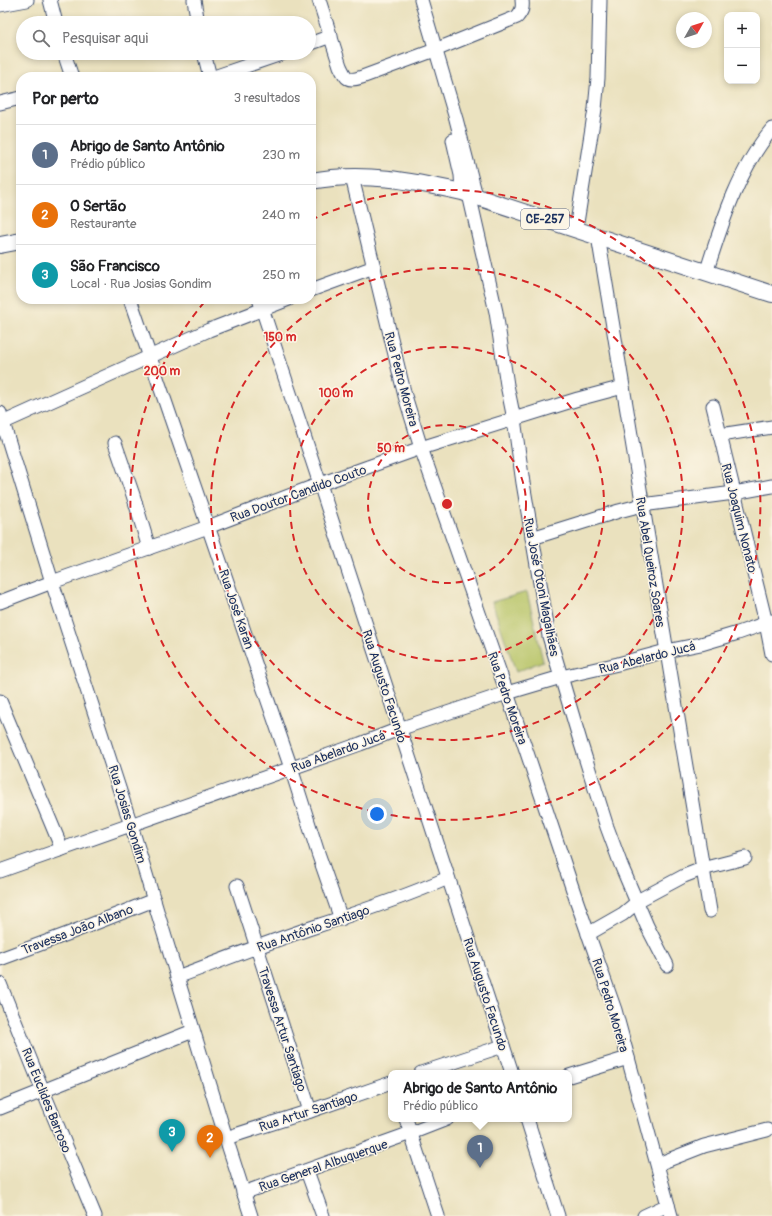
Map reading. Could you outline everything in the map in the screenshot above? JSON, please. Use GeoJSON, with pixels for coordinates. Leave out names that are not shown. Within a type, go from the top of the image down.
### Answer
{"type":"FeatureCollection","features":[{"type":"Feature","properties":{"kind":"main road","name":"CE-257"},"geometry":{"type":"LineString","coordinates":[[316,180],[352,177],[375,177],[419,182],[469,194],[772,294]]}},
{"type":"Feature","properties":{"kind":"main road"},"geometry":{"type":"LineString","coordinates":[[0,246],[16,242]]}},
{"type":"Feature","properties":{"kind":"street"},"geometry":{"type":"LineString","coordinates":[[0,5],[27,0]]}},
{"type":"Feature","properties":{"kind":"street"},"geometry":{"type":"LineString","coordinates":[[50,0],[54,16]]}},
{"type":"Feature","properties":{"kind":"street"},"geometry":{"type":"LineString","coordinates":[[194,0],[197,16]]}},
{"type":"Feature","properties":{"kind":"street"},"geometry":{"type":"LineString","coordinates":[[319,0],[340,66],[344,75],[351,80],[510,21],[517,17],[521,12],[523,7],[522,0]]}},
{"type":"Feature","properties":{"kind":"street"},"geometry":{"type":"LineString","coordinates":[[412,0],[432,51]]}},
{"type":"Feature","properties":{"kind":"street"},"geometry":{"type":"LineString","coordinates":[[421,0],[432,51]]}},
{"type":"Feature","properties":{"kind":"street"},"geometry":{"type":"LineString","coordinates":[[576,229],[595,109],[598,78],[600,0]]}},
{"type":"Feature","properties":{"kind":"street"},"geometry":{"type":"LineString","coordinates":[[316,41],[331,36]]}},
{"type":"Feature","properties":{"kind":"street","name":"Rua José Otoni Magalhães"},"geometry":{"type":"LineString","coordinates":[[432,51],[456,118],[469,194],[496,312],[549,636],[621,865],[647,926],[667,965]]}},
{"type":"Feature","properties":{"kind":"street"},"geometry":{"type":"LineString","coordinates":[[66,60],[70,72]]}},
{"type":"Feature","properties":{"kind":"street"},"geometry":{"type":"LineString","coordinates":[[206,60],[209,72]]}},
{"type":"Feature","properties":{"kind":"street"},"geometry":{"type":"LineString","coordinates":[[229,72],[264,60]]}},
{"type":"Feature","properties":{"kind":"street"},"geometry":{"type":"LineString","coordinates":[[0,102],[16,99]]}},
{"type":"Feature","properties":{"kind":"street"},"geometry":{"type":"LineString","coordinates":[[706,273],[720,228],[740,181],[757,150],[772,129]]}},
{"type":"Feature","properties":{"kind":"street","name":"Rua Pedro Moreira"},"geometry":{"type":"LineString","coordinates":[[352,177],[405,396],[421,448],[507,693],[615,1010],[670,1210]]}},
{"type":"Feature","properties":{"kind":"street","name":"Rua Abel Queiroz Soares"},"geometry":{"type":"LineString","coordinates":[[598,236],[710,911]]}},
{"type":"Feature","properties":{"kind":"street"},"geometry":{"type":"LineString","coordinates":[[316,288],[374,267]]}},
{"type":"Feature","properties":{"kind":"street","name":"Rua José Karan"},"geometry":{"type":"LineString","coordinates":[[132,304],[291,768],[341,919]]}},
{"type":"Feature","properties":{"kind":"street"},"geometry":{"type":"LineString","coordinates":[[1,420],[150,357],[261,304]]}},
{"type":"Feature","properties":{"kind":"street","name":"Rua Augusto Facundo"},"geometry":{"type":"LineString","coordinates":[[261,304],[511,1070]]}},
{"type":"Feature","properties":{"kind":"street","name":"Rua Doutor Candido Couto"},"geometry":{"type":"LineString","coordinates":[[0,602],[421,448],[578,399],[623,387]]}},
{"type":"Feature","properties":{"kind":"street","name":"Rua Joaquim Nonato"},"geometry":{"type":"LineString","coordinates":[[713,406],[734,493],[769,622],[772,654]]}},
{"type":"Feature","properties":{"kind":"street","name":"Rua Josias Gondim"},"geometry":{"type":"LineString","coordinates":[[1,420],[52,582],[132,825],[193,1031],[251,1216]]}},
{"type":"Feature","properties":{"kind":"street"},"geometry":{"type":"LineString","coordinates":[[720,435],[772,427]]}},
{"type":"Feature","properties":{"kind":"street"},"geometry":{"type":"LineString","coordinates":[[115,443],[149,548]]}},
{"type":"Feature","properties":{"kind":"street"},"geometry":{"type":"LineString","coordinates":[[532,538],[642,505],[734,493],[772,486]]}},
{"type":"Feature","properties":{"kind":"street","name":"Rua Abelardo Jucá"},"geometry":{"type":"LineString","coordinates":[[0,871],[399,729],[507,693],[561,677],[738,634],[769,622]]}},
{"type":"Feature","properties":{"kind":"street"},"geometry":{"type":"LineString","coordinates":[[0,700],[62,849]]}},
{"type":"Feature","properties":{"kind":"street"},"geometry":{"type":"LineString","coordinates":[[588,934],[623,914],[637,902],[684,876],[702,869],[745,858]]}},
{"type":"Feature","properties":{"kind":"street","name":"Rua Antônio Santiago"},"geometry":{"type":"LineString","coordinates":[[177,977],[257,947],[416,892],[448,878]]}},
{"type":"Feature","properties":{"kind":"street","name":"Travessa Artur Santiago"},"geometry":{"type":"LineString","coordinates":[[237,886],[310,1111]]}},
{"type":"Feature","properties":{"kind":"street","name":"Travessa João Albano"},"geometry":{"type":"LineString","coordinates":[[0,959],[154,900]]}},
{"type":"Feature","properties":{"kind":"street","name":"Rua Euclides Barroso"},"geometry":{"type":"LineString","coordinates":[[0,984],[95,1216]]}},
{"type":"Feature","properties":{"kind":"street"},"geometry":{"type":"LineString","coordinates":[[0,1108],[193,1031]]}},
{"type":"Feature","properties":{"kind":"street"},"geometry":{"type":"LineString","coordinates":[[430,1070],[503,1046]]}},
{"type":"Feature","properties":{"kind":"street"},"geometry":{"type":"LineString","coordinates":[[572,1075],[628,1058]]}},
{"type":"Feature","properties":{"kind":"street","name":"Rua Artur Santiago"},"geometry":{"type":"LineString","coordinates":[[226,1138],[388,1084]]}},
{"type":"Feature","properties":{"kind":"street"},"geometry":{"type":"LineString","coordinates":[[407,1122],[438,1216]]}},
{"type":"Feature","properties":{"kind":"street","name":"Rua General Albuquerque"},"geometry":{"type":"LineString","coordinates":[[243,1193],[411,1134],[440,1122]]}},
{"type":"Feature","properties":{"kind":"street"},"geometry":{"type":"LineString","coordinates":[[528,1122],[558,1216]]}},
{"type":"Feature","properties":{"kind":"street"},"geometry":{"type":"LineString","coordinates":[[658,1164],[704,1146],[767,1130]]}},
{"type":"Feature","properties":{"kind":"street"},"geometry":{"type":"LineString","coordinates":[[307,1171],[323,1216]]}},
{"type":"Feature","properties":{"kind":"street"},"geometry":{"type":"LineString","coordinates":[[644,1216],[670,1210]]}},
{"type":"Feature","properties":{"kind":"green space"},"geometry":{"type":"Polygon","coordinates":[[[527,592],[543,661],[516,672],[492,602],[527,592]]]}},
{"type":"Feature","properties":{"kind":"place","name":"São Francisco"},"geometry":{"type":"Point","coordinates":[172,1152]}},
{"type":"Feature","properties":{"kind":"place","name":"O Sertão"},"geometry":{"type":"Point","coordinates":[210,1158]}},
{"type":"Feature","properties":{"kind":"place","name":"Abrigo de Santo Antônio"},"geometry":{"type":"Point","coordinates":[480,1168]}}]}
